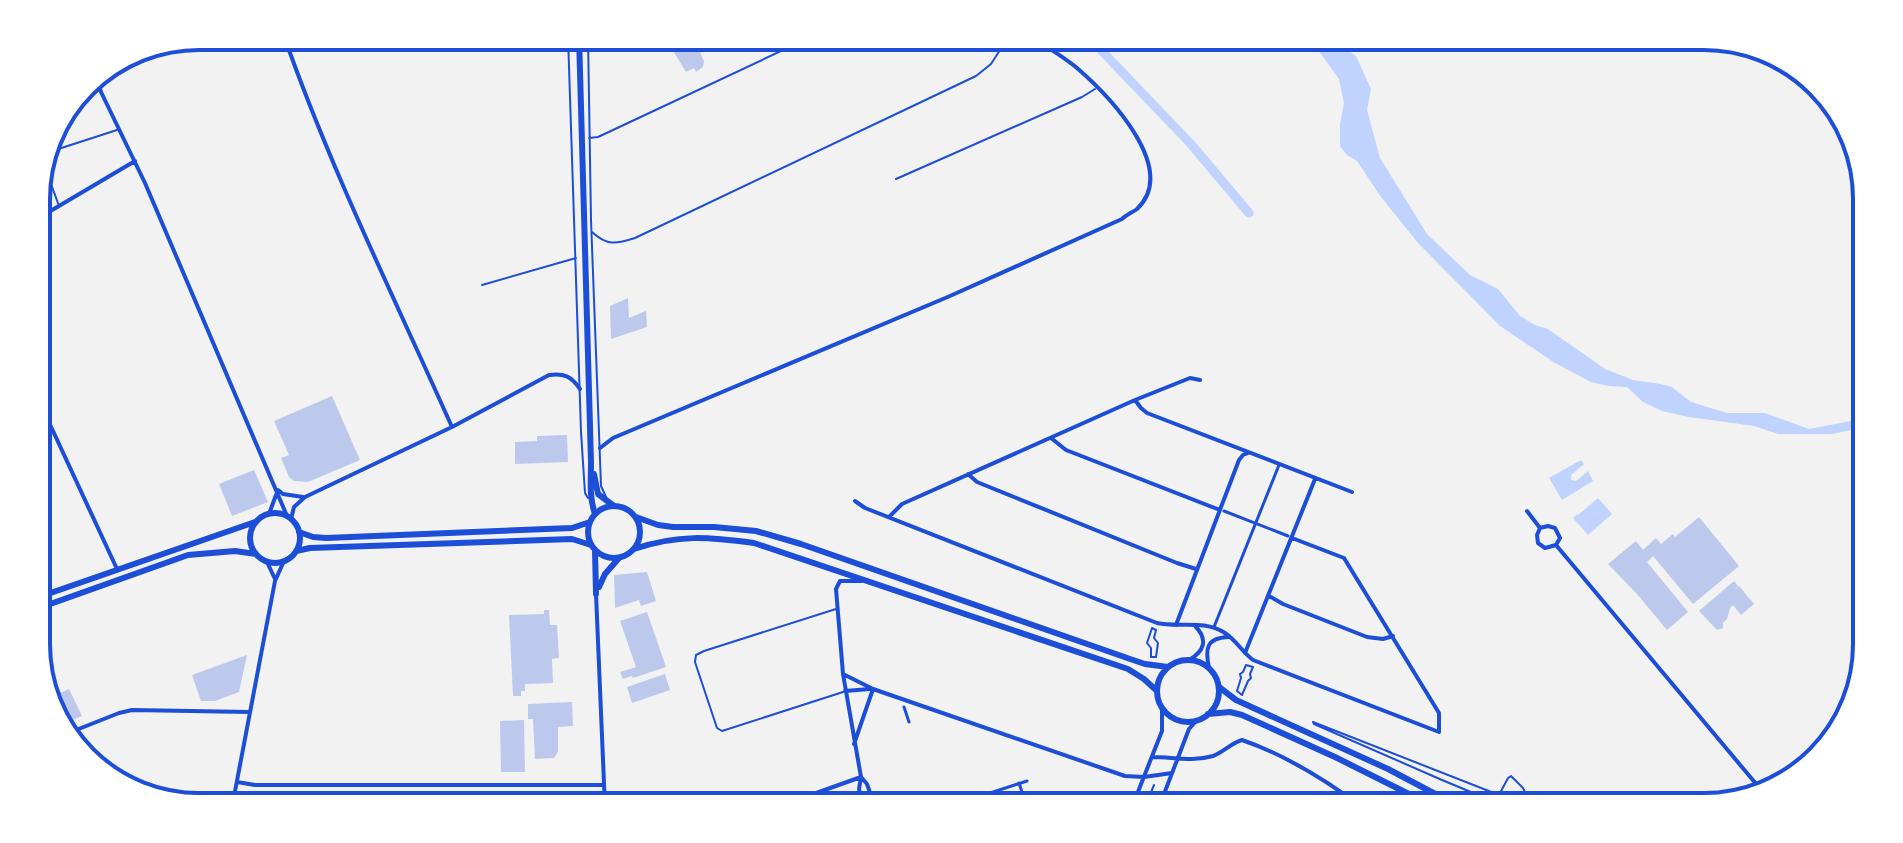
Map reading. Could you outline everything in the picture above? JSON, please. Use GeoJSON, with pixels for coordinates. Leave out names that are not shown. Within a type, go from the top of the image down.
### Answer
{"type":"FeatureCollection","features":[{"type":"Feature","properties":{"kind":"main road"},"geometry":{"type":"LineString","coordinates":[[579,50],[591,503],[595,514]]}},
{"type":"Feature","properties":{"kind":"main road"},"geometry":{"type":"LineString","coordinates":[[591,462],[598,494],[614,506]]}},
{"type":"Feature","properties":{"kind":"main road"},"geometry":{"type":"LineString","coordinates":[[596,594],[593,547],[588,533],[590,522],[595,514],[607,507],[623,507],[636,517],[658,525],[756,531],[801,544],[1133,660],[1168,667]]}},
{"type":"Feature","properties":{"kind":"main road"},"geometry":{"type":"LineString","coordinates":[[50,593],[255,522],[269,514],[289,517],[299,532],[296,551],[284,561],[267,562],[256,554],[235,551],[188,555],[50,604]]}},
{"type":"Feature","properties":{"kind":"main road"},"geometry":{"type":"LineString","coordinates":[[634,549],[641,534],[636,517]]}},
{"type":"Feature","properties":{"kind":"main road"},"geometry":{"type":"LineString","coordinates":[[255,522],[250,540],[256,554]]}},
{"type":"Feature","properties":{"kind":"main road"},"geometry":{"type":"LineString","coordinates":[[299,532],[326,538],[572,528],[590,522]]}},
{"type":"Feature","properties":{"kind":"main road"},"geometry":{"type":"LineString","coordinates":[[596,594],[605,574],[619,558],[634,549],[689,537],[754,543],[1128,669],[1157,691]]}},
{"type":"Feature","properties":{"kind":"main road"},"geometry":{"type":"LineString","coordinates":[[296,551],[572,539],[593,547],[606,557],[619,558]]}},
{"type":"Feature","properties":{"kind":"main road"},"geometry":{"type":"LineString","coordinates":[[1189,660],[1209,668],[1219,687],[1215,706],[1208,714],[1187,722],[1168,715],[1162,708],[1157,691],[1162,673],[1168,667],[1189,660]]}},
{"type":"Feature","properties":{"kind":"main road"},"geometry":{"type":"LineString","coordinates":[[1219,687],[1236,700],[1433,793]]}},
{"type":"Feature","properties":{"kind":"main road"},"geometry":{"type":"LineString","coordinates":[[1208,714],[1230,712],[1242,715],[1407,793]]}},
{"type":"Feature","properties":{"kind":"street"},"geometry":{"type":"LineString","coordinates":[[289,50],[323,137],[452,427]]}},
{"type":"Feature","properties":{"kind":"street"},"geometry":{"type":"LineString","coordinates":[[600,448],[613,438],[950,296],[1122,219],[1138,208],[1150,182],[1143,145],[1135,130],[1077,68],[1051,50]]}},
{"type":"Feature","properties":{"kind":"street"},"geometry":{"type":"LineString","coordinates":[[100,88],[289,517]]}},
{"type":"Feature","properties":{"kind":"street"},"geometry":{"type":"LineString","coordinates":[[50,211],[135,161]]}},
{"type":"Feature","properties":{"kind":"street"},"geometry":{"type":"LineString","coordinates":[[289,517],[305,497],[452,427],[549,375],[561,373],[580,389]]}},
{"type":"Feature","properties":{"kind":"street"},"geometry":{"type":"LineString","coordinates":[[889,517],[902,504],[1135,400],[1190,378],[1200,380]]}},
{"type":"Feature","properties":{"kind":"street"},"geometry":{"type":"LineString","coordinates":[[1135,400],[1147,413],[1352,492]]}},
{"type":"Feature","properties":{"kind":"street"},"geometry":{"type":"LineString","coordinates":[[50,425],[117,569]]}},
{"type":"Feature","properties":{"kind":"street"},"geometry":{"type":"LineString","coordinates":[[855,501],[865,508],[1157,623],[1214,627],[1235,641],[1253,660],[1439,732],[1439,713],[1344,558],[1066,450],[1051,438]]}},
{"type":"Feature","properties":{"kind":"street"},"geometry":{"type":"LineString","coordinates":[[1176,625],[1239,460],[1248,453]]}},
{"type":"Feature","properties":{"kind":"street"},"geometry":{"type":"LineString","coordinates":[[1214,627],[1279,465]]}},
{"type":"Feature","properties":{"kind":"street"},"geometry":{"type":"LineString","coordinates":[[968,474],[977,482],[1196,569]]}},
{"type":"Feature","properties":{"kind":"street"},"geometry":{"type":"LineString","coordinates":[[1245,653],[1315,479]]}},
{"type":"Feature","properties":{"kind":"street"},"geometry":{"type":"LineString","coordinates":[[276,488],[283,494],[305,497]]}},
{"type":"Feature","properties":{"kind":"street"},"geometry":{"type":"LineString","coordinates":[[269,514],[276,488]]}},
{"type":"Feature","properties":{"kind":"street"},"geometry":{"type":"LineString","coordinates":[[1527,511],[1540,528]]}},
{"type":"Feature","properties":{"kind":"street"},"geometry":{"type":"LineString","coordinates":[[1548,526],[1558,531],[1560,538],[1556,545],[1549,549],[1538,543],[1540,528],[1548,526]]}},
{"type":"Feature","properties":{"kind":"street"},"geometry":{"type":"LineString","coordinates":[[1556,545],[1756,784]]}},
{"type":"Feature","properties":{"kind":"street"},"geometry":{"type":"LineString","coordinates":[[235,793],[275,581],[284,561]]}},
{"type":"Feature","properties":{"kind":"street"},"geometry":{"type":"LineString","coordinates":[[267,562],[275,581]]}},
{"type":"Feature","properties":{"kind":"street"},"geometry":{"type":"LineString","coordinates":[[860,793],[861,777],[845,691],[836,589],[840,581],[865,581]]}},
{"type":"Feature","properties":{"kind":"street"},"geometry":{"type":"LineString","coordinates":[[596,594],[604,793]]}},
{"type":"Feature","properties":{"kind":"street"},"geometry":{"type":"LineString","coordinates":[[1269,596],[1367,637],[1383,639],[1393,636]]}},
{"type":"Feature","properties":{"kind":"street"},"geometry":{"type":"LineString","coordinates":[[1189,660],[1204,645],[1202,634],[1193,625]]}},
{"type":"Feature","properties":{"kind":"street"},"geometry":{"type":"LineString","coordinates":[[1209,668],[1207,649],[1210,643],[1229,636]]}},
{"type":"Feature","properties":{"kind":"street"},"geometry":{"type":"LineString","coordinates":[[843,674],[873,689],[1125,776],[1172,773]]}},
{"type":"Feature","properties":{"kind":"street"},"geometry":{"type":"LineString","coordinates":[[845,691],[873,689]]}},
{"type":"Feature","properties":{"kind":"street"},"geometry":{"type":"LineString","coordinates":[[854,744],[873,689]]}},
{"type":"Feature","properties":{"kind":"street"},"geometry":{"type":"LineString","coordinates":[[904,707],[909,722]]}},
{"type":"Feature","properties":{"kind":"street"},"geometry":{"type":"LineString","coordinates":[[1138,793],[1162,731],[1162,708]]}},
{"type":"Feature","properties":{"kind":"street"},"geometry":{"type":"LineString","coordinates":[[77,730],[132,710],[249,712]]}},
{"type":"Feature","properties":{"kind":"street"},"geometry":{"type":"LineString","coordinates":[[1165,793],[1189,729],[1197,720]]}},
{"type":"Feature","properties":{"kind":"street"},"geometry":{"type":"LineString","coordinates":[[1152,757],[1177,760],[1212,756],[1242,740],[1283,758],[1342,793]]}},
{"type":"Feature","properties":{"kind":"street"},"geometry":{"type":"LineString","coordinates":[[816,793],[861,777]]}},
{"type":"Feature","properties":{"kind":"street"},"geometry":{"type":"LineString","coordinates":[[861,777],[870,793]]}},
{"type":"Feature","properties":{"kind":"street"},"geometry":{"type":"LineString","coordinates":[[989,793],[1027,781]]}},
{"type":"Feature","properties":{"kind":"street"},"geometry":{"type":"LineString","coordinates":[[237,782],[255,785],[603,785]]}},
{"type":"Feature","properties":{"kind":"street"},"geometry":{"type":"LineString","coordinates":[[1019,783],[1022,793]]}},
{"type":"Feature","properties":{"kind":"lane"},"geometry":{"type":"LineString","coordinates":[[569,50],[585,493],[591,503]]}},
{"type":"Feature","properties":{"kind":"lane"},"geometry":{"type":"LineString","coordinates":[[588,50],[601,486],[606,498]]}},
{"type":"Feature","properties":{"kind":"lane"},"geometry":{"type":"LineString","coordinates":[[589,138],[598,137],[783,50]]}},
{"type":"Feature","properties":{"kind":"lane"},"geometry":{"type":"LineString","coordinates":[[592,232],[600,240],[614,243],[649,231],[976,76],[991,64],[1000,50]]}},
{"type":"Feature","properties":{"kind":"lane"},"geometry":{"type":"LineString","coordinates":[[896,179],[1096,88]]}},
{"type":"Feature","properties":{"kind":"lane"},"geometry":{"type":"LineString","coordinates":[[59,149],[119,129]]}},
{"type":"Feature","properties":{"kind":"lane"},"geometry":{"type":"LineString","coordinates":[[51,184],[59,206]]}},
{"type":"Feature","properties":{"kind":"lane"},"geometry":{"type":"LineString","coordinates":[[482,285],[576,258]]}},
{"type":"Feature","properties":{"kind":"lane"},"geometry":{"type":"LineString","coordinates":[[837,609],[704,651],[696,655],[695,662],[717,728],[722,731],[845,691]]}},
{"type":"Feature","properties":{"kind":"path"},"geometry":{"type":"LineString","coordinates":[[1152,628],[1156,630],[1154,638],[1158,643],[1156,657],[1151,657],[1151,648],[1147,643],[1152,628]]}},
{"type":"Feature","properties":{"kind":"path"},"geometry":{"type":"LineString","coordinates":[[1246,665],[1253,667],[1242,695],[1237,691],[1240,674],[1246,665]]}},
{"type":"Feature","properties":{"kind":"path"},"geometry":{"type":"LineString","coordinates":[[1474,793],[1313,722],[1494,793]]}},
{"type":"Feature","properties":{"kind":"path"},"geometry":{"type":"LineString","coordinates":[[1500,793],[1511,776],[1525,793]]}},
{"type":"Feature","properties":{"kind":"path"},"geometry":{"type":"LineString","coordinates":[[1151,793],[1154,785]]}},
{"type":"Feature","properties":{"kind":"water"},"geometry":{"type":"Polygon","coordinates":[[[1318,50],[1348,50],[1356,56],[1371,89],[1367,110],[1380,158],[1427,234],[1470,275],[1498,289],[1520,316],[1548,329],[1605,369],[1633,380],[1672,387],[1691,402],[1727,413],[1765,413],[1809,429],[1853,421],[1853,430],[1832,434],[1778,434],[1754,426],[1662,411],[1643,402],[1627,387],[1591,382],[1555,363],[1500,326],[1418,243],[1357,161],[1340,146],[1344,103],[1339,79],[1318,50]]]}},
{"type":"Feature","properties":{"kind":"water"},"geometry":{"type":"Polygon","coordinates":[[[1581,460],[1584,464],[1571,475],[1571,480],[1576,481],[1588,471],[1593,481],[1562,500],[1549,478],[1581,460]]]}},
{"type":"Feature","properties":{"kind":"water"},"geometry":{"type":"Polygon","coordinates":[[[1598,498],[1612,514],[1588,535],[1573,518],[1598,498]]]}},
{"type":"Feature","properties":{"kind":"building"},"geometry":{"type":"Polygon","coordinates":[[[673,50],[701,50],[703,67],[696,72],[694,68],[686,72],[673,50]]]}},
{"type":"Feature","properties":{"kind":"building"},"geometry":{"type":"Polygon","coordinates":[[[628,298],[629,318],[646,311],[647,327],[611,339],[610,306],[628,298]]]}},
{"type":"Feature","properties":{"kind":"building"},"geometry":{"type":"Polygon","coordinates":[[[332,396],[360,460],[308,482],[294,481],[281,458],[289,455],[274,421],[332,396]]]}},
{"type":"Feature","properties":{"kind":"building"},"geometry":{"type":"Polygon","coordinates":[[[567,435],[568,462],[515,464],[515,442],[537,441],[537,436],[567,435]]]}},
{"type":"Feature","properties":{"kind":"building"},"geometry":{"type":"Polygon","coordinates":[[[254,470],[268,502],[232,516],[219,484],[254,470]]]}},
{"type":"Feature","properties":{"kind":"building"},"geometry":{"type":"Polygon","coordinates":[[[1699,517],[1739,566],[1693,604],[1653,556],[1647,562],[1688,612],[1667,630],[1608,564],[1636,541],[1643,550],[1656,538],[1661,544],[1673,534],[1675,537],[1699,517]]]}},
{"type":"Feature","properties":{"kind":"building"},"geometry":{"type":"Polygon","coordinates":[[[647,572],[656,601],[641,606],[639,600],[615,608],[614,575],[647,572]]]}},
{"type":"Feature","properties":{"kind":"building"},"geometry":{"type":"Polygon","coordinates":[[[1734,581],[1738,586],[1733,590],[1739,586],[1754,604],[1741,615],[1733,605],[1723,628],[1717,630],[1699,611],[1734,581]]]}},
{"type":"Feature","properties":{"kind":"building"},"geometry":{"type":"Polygon","coordinates":[[[544,610],[549,610],[550,625],[557,625],[559,658],[552,659],[553,683],[525,684],[521,696],[513,696],[509,615],[544,614],[544,610]]]}},
{"type":"Feature","properties":{"kind":"building"},"geometry":{"type":"Polygon","coordinates":[[[647,612],[666,667],[623,679],[620,672],[636,667],[620,621],[647,612]]]}},
{"type":"Feature","properties":{"kind":"building"},"geometry":{"type":"Polygon","coordinates":[[[247,655],[239,692],[215,701],[201,701],[192,675],[247,655]]]}},
{"type":"Feature","properties":{"kind":"building"},"geometry":{"type":"Polygon","coordinates":[[[665,674],[670,690],[632,703],[627,687],[665,674]]]}},
{"type":"Feature","properties":{"kind":"building"},"geometry":{"type":"Polygon","coordinates":[[[69,689],[82,716],[71,721],[59,694],[69,689]]]}},
{"type":"Feature","properties":{"kind":"building"},"geometry":{"type":"Polygon","coordinates":[[[572,702],[573,726],[558,727],[558,752],[554,758],[535,759],[533,719],[528,719],[528,704],[572,702]]]}},
{"type":"Feature","properties":{"kind":"building"},"geometry":{"type":"Polygon","coordinates":[[[524,720],[525,772],[501,772],[500,721],[524,720]]]}},
{"type":"Feature","properties":{"kind":"waterway"},"geometry":{"type":"LineString","coordinates":[[1101,50],[1190,143],[1249,213]]}}]}
